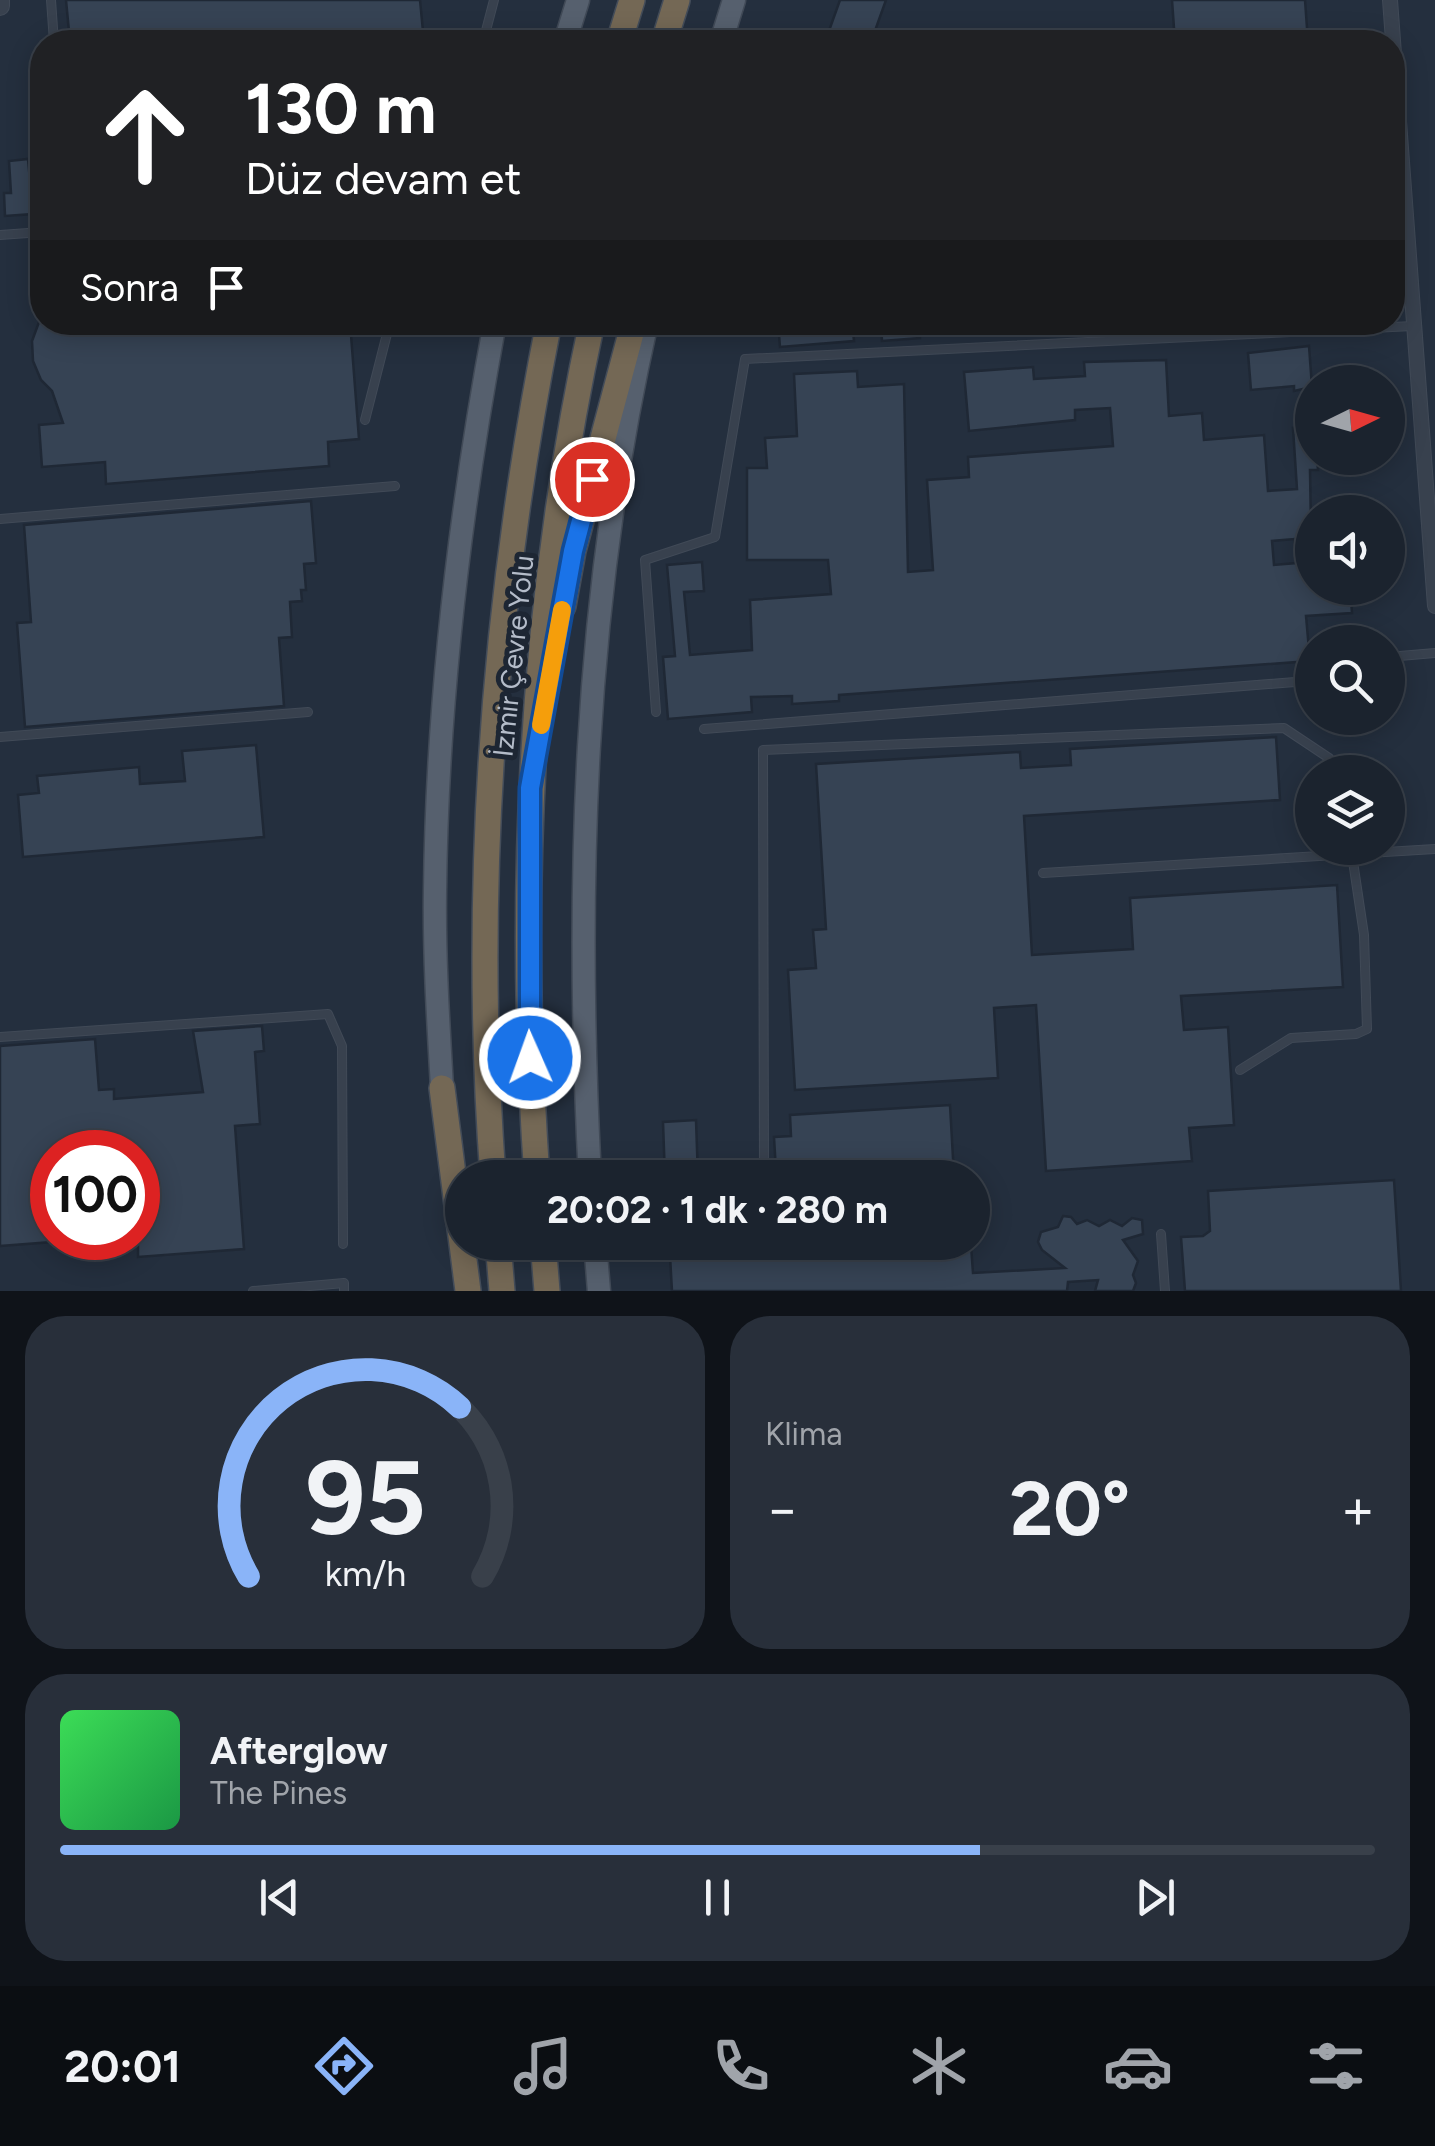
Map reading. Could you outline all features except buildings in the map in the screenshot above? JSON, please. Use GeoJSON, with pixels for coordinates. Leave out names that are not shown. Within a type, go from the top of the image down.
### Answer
{"type":"FeatureCollection","features":[{"type":"Feature","properties":{"kind":"highway"},"geometry":{"type":"LineString","coordinates":[[623,30],[632,0]]}},
{"type":"Feature","properties":{"kind":"highway"},"geometry":{"type":"LineString","coordinates":[[668,30],[677,0]]}},
{"type":"Feature","properties":{"kind":"highway","name":"İzmir Çevre Yolu"},"geometry":{"type":"LineString","coordinates":[[492,1160],[484,951],[494,695],[523,464],[546,335]]}},
{"type":"Feature","properties":{"kind":"highway","name":"İzmir Çevre Yolu"},"geometry":{"type":"LineString","coordinates":[[536,1160],[528,1021],[530,788],[554,554],[590,335]]}},
{"type":"Feature","properties":{"kind":"highway"},"geometry":{"type":"LineString","coordinates":[[530,788],[573,551],[631,335]]}},
{"type":"Feature","properties":{"kind":"highway"},"geometry":{"type":"LineString","coordinates":[[442,1088],[468,1291]]}},
{"type":"Feature","properties":{"kind":"highway"},"geometry":{"type":"LineString","coordinates":[[499,1260],[502,1291]]}},
{"type":"Feature","properties":{"kind":"highway"},"geometry":{"type":"LineString","coordinates":[[544,1260],[547,1291]]}},
{"type":"Feature","properties":{"kind":"main road"},"geometry":{"type":"LineString","coordinates":[[568,30],[578,0]]}},
{"type":"Feature","properties":{"kind":"main road"},"geometry":{"type":"LineString","coordinates":[[725,30],[734,0]]}},
{"type":"Feature","properties":{"kind":"main road"},"geometry":{"type":"LineString","coordinates":[[455,1291],[435,894],[444,691],[471,452],[493,335]]}},
{"type":"Feature","properties":{"kind":"main road"},"geometry":{"type":"LineString","coordinates":[[589,1160],[581,945],[585,799],[595,668],[614,509],[646,335]]}},
{"type":"Feature","properties":{"kind":"main road"},"geometry":{"type":"LineString","coordinates":[[597,1260],[600,1291]]}},
{"type":"Feature","properties":{"kind":"street"},"geometry":{"type":"LineString","coordinates":[[1390,0],[1391,30]]}},
{"type":"Feature","properties":{"kind":"street"},"geometry":{"type":"LineString","coordinates":[[1405,231],[1435,606]]}},
{"type":"Feature","properties":{"kind":"lane"},"geometry":{"type":"LineString","coordinates":[[51,0],[53,30]]}},
{"type":"Feature","properties":{"kind":"lane"},"geometry":{"type":"LineString","coordinates":[[486,30],[494,0]]}},
{"type":"Feature","properties":{"kind":"lane"},"geometry":{"type":"LineString","coordinates":[[0,235],[30,233]]}},
{"type":"Feature","properties":{"kind":"lane"},"geometry":{"type":"LineString","coordinates":[[1405,326],[1414,326]]}},
{"type":"Feature","properties":{"kind":"lane"},"geometry":{"type":"LineString","coordinates":[[365,420],[387,335]]}},
{"type":"Feature","properties":{"kind":"lane"},"geometry":{"type":"LineString","coordinates":[[656,712],[645,560],[715,537],[744,359],[1231,335]]}},
{"type":"Feature","properties":{"kind":"lane"},"geometry":{"type":"LineString","coordinates":[[0,518],[395,486]]}},
{"type":"Feature","properties":{"kind":"lane"},"geometry":{"type":"LineString","coordinates":[[1405,656],[1435,653]]}},
{"type":"Feature","properties":{"kind":"lane"},"geometry":{"type":"LineString","coordinates":[[704,729],[1295,682]]}},
{"type":"Feature","properties":{"kind":"lane"},"geometry":{"type":"LineString","coordinates":[[0,737],[308,712]]}},
{"type":"Feature","properties":{"kind":"lane"},"geometry":{"type":"LineString","coordinates":[[764,1160],[763,750],[1284,728],[1324,755]]}},
{"type":"Feature","properties":{"kind":"lane"},"geometry":{"type":"LineString","coordinates":[[1405,850],[1435,849]]}},
{"type":"Feature","properties":{"kind":"lane"},"geometry":{"type":"LineString","coordinates":[[1043,873],[1295,855]]}},
{"type":"Feature","properties":{"kind":"lane"},"geometry":{"type":"LineString","coordinates":[[1240,1070],[1291,1038],[1356,1034],[1368,1029],[1364,935],[1353,865]]}},
{"type":"Feature","properties":{"kind":"lane"},"geometry":{"type":"LineString","coordinates":[[0,1037],[328,1014],[342,1046],[343,1244]]}},
{"type":"Feature","properties":{"kind":"lane"},"geometry":{"type":"LineString","coordinates":[[1161,1234],[1165,1291]]}},
{"type":"Feature","properties":{"kind":"lane"},"geometry":{"type":"LineString","coordinates":[[254,1291],[344,1283],[344,1291]]}},
{"type":"Feature","properties":{"kind":"slow traffic"},"geometry":{"type":"LineString","coordinates":[[541,725],[562,610]]}},
{"type":"Feature","properties":{"kind":"route"},"geometry":{"type":"LineString","coordinates":[[530,1058],[530,788],[573,551],[592,479]]}}]}
